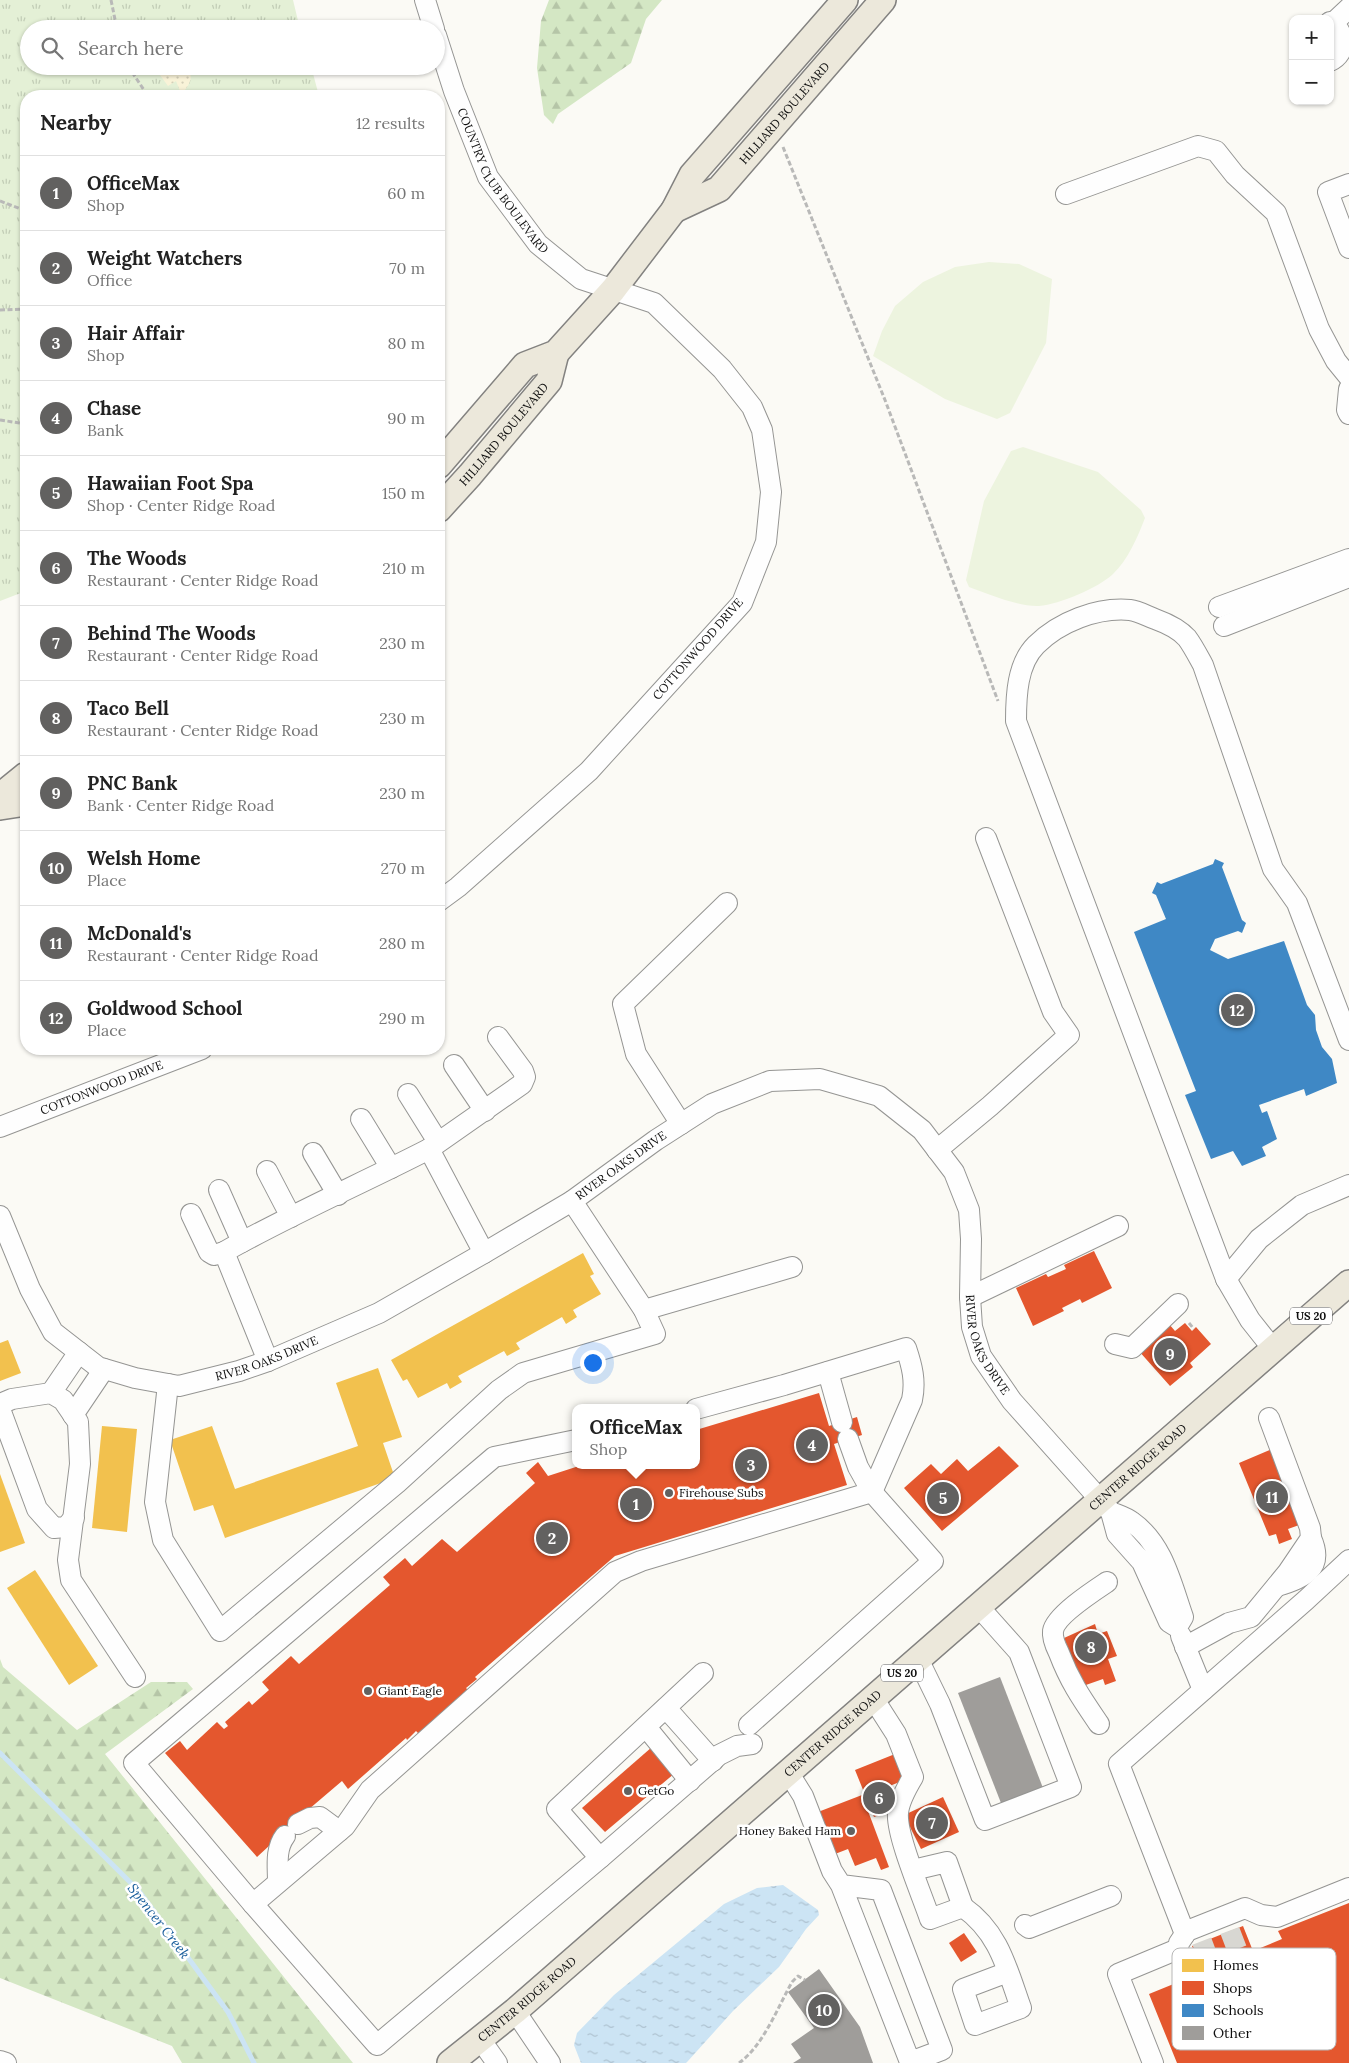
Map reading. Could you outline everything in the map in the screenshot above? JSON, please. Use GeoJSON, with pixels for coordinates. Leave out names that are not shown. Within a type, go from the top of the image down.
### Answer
{"type":"FeatureCollection","features":[{"type":"Feature","properties":{"kind":"main road","name":"HILLIARD BOULEVARD"},"geometry":{"type":"LineString","coordinates":[[445,458],[525,365],[556,353],[613,290],[674,210],[692,175],[845,0]]}},
{"type":"Feature","properties":{"kind":"main road","name":"HILLIARD BOULEVARD"},"geometry":{"type":"LineString","coordinates":[[674,210],[719,189],[883,0]]}},
{"type":"Feature","properties":{"kind":"main road","name":"HILLIARD BOULEVARD"},"geometry":{"type":"LineString","coordinates":[[445,502],[549,381],[556,353]]}},
{"type":"Feature","properties":{"kind":"main road"},"geometry":{"type":"LineString","coordinates":[[0,796],[20,780]]}},
{"type":"Feature","properties":{"kind":"main road"},"geometry":{"type":"LineString","coordinates":[[0,807],[20,804]]}},
{"type":"Feature","properties":{"kind":"main road","name":"CENTER RIDGE ROAD"},"geometry":{"type":"LineString","coordinates":[[450,2063],[514,2011],[978,1606],[1106,1506],[1273,1349],[1349,1283]]}},
{"type":"Feature","properties":{"kind":"street"},"geometry":{"type":"LineString","coordinates":[[425,0],[431,20]]}},
{"type":"Feature","properties":{"kind":"street"},"geometry":{"type":"LineString","coordinates":[[1334,20],[1349,8]]}},
{"type":"Feature","properties":{"kind":"street"},"geometry":{"type":"LineString","coordinates":[[1334,24],[1341,33],[1342,45],[1334,59]]}},
{"type":"Feature","properties":{"kind":"street","name":"COUNTRY CLUB BOULEVARD"},"geometry":{"type":"LineString","coordinates":[[445,64],[454,92],[488,177],[538,244],[582,279],[613,290]]}},
{"type":"Feature","properties":{"kind":"street"},"geometry":{"type":"LineString","coordinates":[[1066,194],[1198,146],[1216,151],[1235,175],[1276,213],[1319,329],[1336,361],[1349,377]]}},
{"type":"Feature","properties":{"kind":"street"},"geometry":{"type":"LineString","coordinates":[[1349,184],[1328,192],[1349,248]]}},
{"type":"Feature","properties":{"kind":"street","name":"COTTONWOOD DRIVE"},"geometry":{"type":"LineString","coordinates":[[445,897],[589,771],[742,603],[766,542],[771,492],[762,430],[752,408],[722,369],[654,304],[613,290]]}},
{"type":"Feature","properties":{"kind":"street"},"geometry":{"type":"LineString","coordinates":[[1349,389],[1347,410],[1349,414]]}},
{"type":"Feature","properties":{"kind":"street"},"geometry":{"type":"LineString","coordinates":[[1349,558],[1222,616],[1349,577]]}},
{"type":"Feature","properties":{"kind":"street"},"geometry":{"type":"LineString","coordinates":[[1273,1349],[1250,1320],[1226,1279],[1016,721],[1016,692],[1023,668],[1035,646],[1054,631],[1078,618],[1106,610],[1131,610],[1168,624],[1187,638],[1203,664],[1273,869],[1297,903],[1349,1040]]}},
{"type":"Feature","properties":{"kind":"street"},"geometry":{"type":"LineString","coordinates":[[937,1150],[990,1106],[1068,1035],[1053,1012],[986,838]]}},
{"type":"Feature","properties":{"kind":"street"},"geometry":{"type":"LineString","coordinates":[[681,1124],[636,1054],[623,1004],[727,903]]}},
{"type":"Feature","properties":{"kind":"street"},"geometry":{"type":"LineString","coordinates":[[191,1214],[209,1252],[214,1255],[224,1252],[433,1146],[522,1084],[525,1078],[523,1071],[498,1037]]}},
{"type":"Feature","properties":{"kind":"street","name":"COTTONWOOD DRIVE"},"geometry":{"type":"LineString","coordinates":[[0,1128],[187,1055]]}},
{"type":"Feature","properties":{"kind":"street"},"geometry":{"type":"LineString","coordinates":[[454,1065],[485,1111]]}},
{"type":"Feature","properties":{"kind":"street","name":"RIVER OAKS DRIVE"},"geometry":{"type":"LineString","coordinates":[[0,1216],[30,1290],[53,1332],[98,1367],[179,1386],[239,1371],[268,1361],[379,1313],[484,1254],[572,1201],[712,1104],[770,1081],[820,1079],[879,1096],[922,1130],[954,1172],[969,1210],[972,1239],[970,1298],[972,1327],[981,1356],[1012,1401],[1106,1506]]}},
{"type":"Feature","properties":{"kind":"street"},"geometry":{"type":"LineString","coordinates":[[408,1094],[484,1254]]}},
{"type":"Feature","properties":{"kind":"street"},"geometry":{"type":"LineString","coordinates":[[361,1119],[391,1168]]}},
{"type":"Feature","properties":{"kind":"street"},"geometry":{"type":"LineString","coordinates":[[313,1153],[338,1195]]}},
{"type":"Feature","properties":{"kind":"street"},"geometry":{"type":"LineString","coordinates":[[267,1171],[291,1217]]}},
{"type":"Feature","properties":{"kind":"street"},"geometry":{"type":"LineString","coordinates":[[1226,1279],[1259,1239],[1302,1205],[1349,1185]]}},
{"type":"Feature","properties":{"kind":"street"},"geometry":{"type":"LineString","coordinates":[[218,1190],[242,1242]]}},
{"type":"Feature","properties":{"kind":"street"},"geometry":{"type":"LineString","coordinates":[[168,1384],[156,1502],[163,1540],[220,1631],[397,1483],[499,1390],[523,1373],[655,1334],[644,1310],[572,1201]]}},
{"type":"Feature","properties":{"kind":"street"},"geometry":{"type":"LineString","coordinates":[[970,1298],[1118,1226]]}},
{"type":"Feature","properties":{"kind":"street"},"geometry":{"type":"LineString","coordinates":[[224,1252],[268,1361]]}},
{"type":"Feature","properties":{"kind":"street"},"geometry":{"type":"LineString","coordinates":[[644,1310],[792,1267]]}},
{"type":"Feature","properties":{"kind":"street"},"geometry":{"type":"LineString","coordinates":[[1115,1344],[1132,1348],[1178,1304]]}},
{"type":"Feature","properties":{"kind":"street"},"geometry":{"type":"LineString","coordinates":[[253,1904],[339,1831],[370,1790],[615,1572],[642,1561],[872,1492],[912,1400],[915,1387],[914,1377],[906,1348],[700,1408]]}},
{"type":"Feature","properties":{"kind":"street"},"geometry":{"type":"LineString","coordinates":[[51,1393],[79,1352]]}},
{"type":"Feature","properties":{"kind":"street"},"geometry":{"type":"LineString","coordinates":[[73,1415],[104,1369]]}},
{"type":"Feature","properties":{"kind":"street"},"geometry":{"type":"LineString","coordinates":[[572,1441],[494,1457],[134,1763],[253,1904],[377,2046],[713,1761],[750,1734],[933,1561],[872,1492],[858,1467],[828,1372]]}},
{"type":"Feature","properties":{"kind":"street"},"geometry":{"type":"LineString","coordinates":[[0,1404],[12,1399],[51,1393],[63,1400],[78,1422],[80,1464],[68,1560],[71,1580],[135,1677]]}},
{"type":"Feature","properties":{"kind":"street"},"geometry":{"type":"LineString","coordinates":[[0,1409],[37,1509],[54,1528],[66,1527],[74,1518]]}},
{"type":"Feature","properties":{"kind":"street"},"geometry":{"type":"LineString","coordinates":[[1185,1647],[1229,1623],[1251,1617],[1277,1586],[1311,1538],[1310,1528],[1269,1418]]}},
{"type":"Feature","properties":{"kind":"street"},"geometry":{"type":"LineString","coordinates":[[1106,1506],[1117,1534],[1142,1562],[1168,1622],[1177,1627],[1203,1690]]}},
{"type":"Feature","properties":{"kind":"street"},"geometry":{"type":"LineString","coordinates":[[1184,1934],[1119,1764],[1349,1560]]}},
{"type":"Feature","properties":{"kind":"street"},"geometry":{"type":"LineString","coordinates":[[1100,1724],[1068,1678],[1055,1642],[1053,1630],[1058,1621],[1074,1606],[1108,1582]]}},
{"type":"Feature","properties":{"kind":"street"},"geometry":{"type":"LineString","coordinates":[[918,1659],[940,1704],[985,1820],[1071,1787],[1019,1652],[978,1606]]}},
{"type":"Feature","properties":{"kind":"street"},"geometry":{"type":"LineString","coordinates":[[600,1858],[557,1809],[704,1673]]}},
{"type":"Feature","properties":{"kind":"street"},"geometry":{"type":"LineString","coordinates":[[873,1698],[896,1734],[914,1777],[906,1789],[898,1814],[902,1837],[930,1919],[963,1907]]}},
{"type":"Feature","properties":{"kind":"street"},"geometry":{"type":"LineString","coordinates":[[666,1708],[713,1761]]}},
{"type":"Feature","properties":{"kind":"street"},"geometry":{"type":"LineString","coordinates":[[646,1727],[690,1781]]}},
{"type":"Feature","properties":{"kind":"street"},"geometry":{"type":"LineString","coordinates":[[788,1772],[803,1796],[832,1870],[841,1885],[910,2062],[942,2050],[881,1890],[841,1885]]}},
{"type":"Feature","properties":{"kind":"street"},"geometry":{"type":"LineString","coordinates":[[278,1882],[280,1842],[291,1830],[310,1818],[320,1817],[339,1831]]}},
{"type":"Feature","properties":{"kind":"street"},"geometry":{"type":"LineString","coordinates":[[913,1870],[947,1862],[963,1907],[978,1917],[998,1944],[1008,1972]]}},
{"type":"Feature","properties":{"kind":"street"},"geometry":{"type":"LineString","coordinates":[[1178,1948],[1187,1931],[1244,1908],[1261,1915],[1277,1917],[1349,1888]]}},
{"type":"Feature","properties":{"kind":"street"},"geometry":{"type":"LineString","coordinates":[[1025,1925],[1029,1928],[1111,1896]]}},
{"type":"Feature","properties":{"kind":"street"},"geometry":{"type":"LineString","coordinates":[[1153,2063],[1118,1974],[1172,1952]]}},
{"type":"Feature","properties":{"kind":"street"},"geometry":{"type":"LineString","coordinates":[[514,2011],[550,2063]]}},
{"type":"Feature","properties":{"kind":"street"},"geometry":{"type":"LineString","coordinates":[[480,2039],[497,2063]]}},
{"type":"Feature","properties":{"kind":"street"},"geometry":{"type":"LineString","coordinates":[[0,2061],[6,2063]]}},
{"type":"Feature","properties":{"kind":"path"},"geometry":{"type":"LineString","coordinates":[[110,0],[115,20]]}},
{"type":"Feature","properties":{"kind":"path"},"geometry":{"type":"LineString","coordinates":[[134,75],[144,90]]}},
{"type":"Feature","properties":{"kind":"path"},"geometry":{"type":"LineString","coordinates":[[783,147],[885,400],[998,702]]}},
{"type":"Feature","properties":{"kind":"path"},"geometry":{"type":"LineString","coordinates":[[0,201],[20,209]]}},
{"type":"Feature","properties":{"kind":"path"},"geometry":{"type":"LineString","coordinates":[[0,310],[20,309]]}},
{"type":"Feature","properties":{"kind":"path"},"geometry":{"type":"LineString","coordinates":[[0,420],[20,423]]}},
{"type":"Feature","properties":{"kind":"path"},"geometry":{"type":"LineString","coordinates":[[1189,1324],[1194,1329]]}},
{"type":"Feature","properties":{"kind":"path"},"geometry":{"type":"LineString","coordinates":[[739,2063],[748,2056],[761,2038],[792,1982],[798,1976],[806,1980]]}},
{"type":"Feature","properties":{"kind":"green space"},"geometry":{"type":"Polygon","coordinates":[[[0,0],[293,0],[298,20],[20,20],[20,75],[313,75],[317,90],[20,90],[20,593],[0,601],[0,0]]]}},
{"type":"Feature","properties":{"kind":"green space"},"geometry":{"type":"Polygon","coordinates":[[[549,0],[662,0],[646,19],[631,63],[558,114],[553,124],[544,115],[537,68],[541,21],[549,0]]]}},
{"type":"Feature","properties":{"kind":"green space"},"geometry":{"type":"Polygon","coordinates":[[[989,262],[1019,264],[1052,279],[1046,343],[1010,413],[997,419],[945,399],[873,356],[882,331],[895,306],[923,282],[955,267],[989,262]]]}},
{"type":"Feature","properties":{"kind":"green space"},"geometry":{"type":"Polygon","coordinates":[[[1023,447],[1098,472],[1141,510],[1145,518],[1128,555],[1113,574],[1098,585],[1048,605],[1031,606],[1013,602],[969,587],[966,580],[984,501],[1011,451],[1023,447]]]}},
{"type":"Feature","properties":{"kind":"green space"},"geometry":{"type":"Polygon","coordinates":[[[0,1659],[3,1667],[77,1730],[151,1682],[187,1682],[193,1689],[105,1754],[353,2063],[182,2063],[172,2046],[0,1978],[0,1659]]]}},
{"type":"Feature","properties":{"kind":"sand"},"geometry":{"type":"Polygon","coordinates":[[[160,75],[190,75],[185,90],[180,90],[176,81],[168,86],[160,75]]]}},
{"type":"Feature","properties":{"kind":"water"},"geometry":{"type":"Polygon","coordinates":[[[783,1885],[818,1910],[819,1915],[806,1929],[779,1967],[733,2011],[686,2063],[581,2063],[574,2045],[577,2033],[614,1995],[724,1904],[757,1888],[783,1885]]]}},
{"type":"Feature","properties":{"kind":"building: Homes"},"geometry":{"type":"Polygon","coordinates":[[[583,1253],[594,1274],[590,1276],[601,1294],[573,1310],[577,1317],[566,1324],[562,1317],[516,1343],[520,1349],[507,1356],[504,1351],[458,1376],[462,1382],[450,1389],[447,1383],[418,1398],[407,1379],[403,1381],[391,1360],[583,1253]]]}},
{"type":"Feature","properties":{"kind":"building: Homes"},"geometry":{"type":"Polygon","coordinates":[[[8,1340],[21,1373],[0,1381],[0,1343],[8,1340]]]}},
{"type":"Feature","properties":{"kind":"building: Homes"},"geometry":{"type":"Polygon","coordinates":[[[378,1368],[402,1437],[383,1443],[395,1478],[225,1538],[213,1505],[194,1511],[170,1440],[212,1426],[235,1489],[358,1446],[336,1383],[378,1368]]]}},
{"type":"Feature","properties":{"kind":"building: Homes"},"geometry":{"type":"Polygon","coordinates":[[[102,1426],[137,1429],[127,1532],[92,1528],[102,1426]]]}},
{"type":"Feature","properties":{"kind":"building: Homes"},"geometry":{"type":"Polygon","coordinates":[[[0,1474],[25,1543],[0,1552],[0,1474]]]}},
{"type":"Feature","properties":{"kind":"building: Homes"},"geometry":{"type":"Polygon","coordinates":[[[35,1570],[98,1666],[69,1685],[7,1588],[35,1570]]]}},
{"type":"Feature","properties":{"kind":"building: Shops"},"geometry":{"type":"Polygon","coordinates":[[[1094,1251],[1112,1288],[1082,1303],[1080,1299],[1062,1308],[1064,1311],[1033,1326],[1016,1288],[1046,1274],[1048,1277],[1066,1269],[1064,1265],[1094,1251]]]}},
{"type":"Feature","properties":{"kind":"building: Shops"},"geometry":{"type":"Polygon","coordinates":[[[1185,1323],[1192,1331],[1196,1327],[1211,1344],[1190,1363],[1193,1367],[1170,1386],[1130,1341],[1169,1324],[1175,1331],[1185,1323]]]}},
{"type":"Feature","properties":{"kind":"building: Shops","name":"Giant Eagle"},"geometry":{"type":"Polygon","coordinates":[[[819,1393],[829,1426],[857,1417],[862,1435],[834,1444],[847,1485],[615,1556],[475,1677],[477,1679],[466,1688],[470,1692],[419,1734],[416,1731],[407,1740],[406,1738],[348,1789],[342,1781],[295,1821],[302,1829],[288,1840],[283,1833],[257,1857],[165,1753],[180,1741],[187,1750],[217,1722],[224,1729],[228,1726],[225,1722],[249,1701],[252,1705],[269,1690],[262,1682],[291,1656],[299,1664],[390,1585],[383,1577],[405,1558],[412,1566],[442,1539],[457,1552],[535,1483],[526,1473],[538,1462],[548,1476],[572,1468],[700,1469],[700,1429],[819,1393]]]}},
{"type":"Feature","properties":{"kind":"building: Shops"},"geometry":{"type":"Polygon","coordinates":[[[999,1446],[1019,1466],[942,1531],[904,1488],[931,1464],[941,1474],[957,1459],[968,1471],[999,1446]]]}},
{"type":"Feature","properties":{"kind":"building: Shops"},"geometry":{"type":"Polygon","coordinates":[[[1272,1449],[1302,1524],[1288,1529],[1292,1539],[1279,1544],[1276,1534],[1269,1536],[1239,1463],[1272,1449]]]}},
{"type":"Feature","properties":{"kind":"building: Shops"},"geometry":{"type":"Polygon","coordinates":[[[1095,1624],[1098,1634],[1107,1631],[1117,1656],[1108,1659],[1116,1681],[1105,1685],[1103,1679],[1083,1686],[1064,1638],[1095,1624]]]}},
{"type":"Feature","properties":{"kind":"building: Shops","name":"GetGo"},"geometry":{"type":"Polygon","coordinates":[[[652,1747],[675,1773],[605,1832],[582,1808],[652,1747]]]}},
{"type":"Feature","properties":{"kind":"building: Shops"},"geometry":{"type":"Polygon","coordinates":[[[895,1754],[905,1780],[892,1785],[891,1811],[874,1817],[855,1770],[895,1754]]]}},
{"type":"Feature","properties":{"kind":"building: Shops","name":"Honey Baked Ham"},"geometry":{"type":"Polygon","coordinates":[[[862,1795],[889,1867],[881,1870],[876,1858],[855,1866],[848,1849],[835,1854],[818,1812],[862,1795]]]}},
{"type":"Feature","properties":{"kind":"building: Shops"},"geometry":{"type":"Polygon","coordinates":[[[943,1797],[959,1832],[921,1849],[904,1815],[943,1797]]]}},
{"type":"Feature","properties":{"kind":"building: Shops"},"geometry":{"type":"Polygon","coordinates":[[[1349,1903],[1349,2063],[1177,2063],[1149,1994],[1172,1985],[1172,2050],[1336,2050],[1336,1948],[1260,1948],[1282,1939],[1278,1931],[1349,1903]]]}},
{"type":"Feature","properties":{"kind":"building: Shops"},"geometry":{"type":"Polygon","coordinates":[[[1243,1926],[1252,1948],[1193,1948],[1192,1946],[1243,1926]]]}},
{"type":"Feature","properties":{"kind":"building: Shops"},"geometry":{"type":"Polygon","coordinates":[[[964,1933],[977,1952],[961,1962],[949,1943],[964,1933]]]}},
{"type":"Feature","properties":{"kind":"building: Schools"},"geometry":{"type":"Polygon","coordinates":[[[1215,859],[1224,863],[1222,867],[1242,920],[1246,923],[1242,933],[1238,931],[1215,939],[1210,950],[1228,959],[1284,941],[1307,1005],[1315,1015],[1316,1030],[1322,1047],[1332,1059],[1337,1083],[1306,1096],[1304,1089],[1259,1105],[1262,1113],[1267,1111],[1277,1139],[1262,1147],[1266,1156],[1242,1166],[1233,1151],[1211,1159],[1185,1095],[1196,1091],[1134,932],[1166,919],[1156,895],[1152,893],[1157,882],[1161,884],[1213,864],[1215,859]]]}},
{"type":"Feature","properties":{"kind":"building: Other"},"geometry":{"type":"Polygon","coordinates":[[[1000,1677],[1043,1788],[1001,1803],[958,1693],[1000,1677]]]}},
{"type":"Feature","properties":{"kind":"building: Other"},"geometry":{"type":"Polygon","coordinates":[[[819,1969],[860,2027],[873,2063],[793,2063],[801,2058],[791,2044],[814,2028],[788,1992],[819,1969]]]}},
{"type":"Feature","properties":{"kind":"waterway","name":"Spencer Creek"},"geometry":{"type":"LineString","coordinates":[[0,1753],[139,1891],[228,2012],[254,2063]]}},
{"type":"Feature","properties":{"kind":"tunnel"},"geometry":{"type":"LineString","coordinates":[[1212,1948],[1246,1935]]}},
{"type":"Feature","properties":{"kind":"place","name":"Goldwood School"},"geometry":{"type":"Point","coordinates":[1237,1010]}},
{"type":"Feature","properties":{"kind":"place","name":"PNC Bank"},"geometry":{"type":"Point","coordinates":[1170,1354]}},
{"type":"Feature","properties":{"kind":"place","name":"Chase"},"geometry":{"type":"Point","coordinates":[812,1445]}},
{"type":"Feature","properties":{"kind":"place","name":"Hair Affair"},"geometry":{"type":"Point","coordinates":[751,1465]}},
{"type":"Feature","properties":{"kind":"place","name":"Firehouse Subs"},"geometry":{"type":"Point","coordinates":[669,1493]}},
{"type":"Feature","properties":{"kind":"place","name":"McDonald's"},"geometry":{"type":"Point","coordinates":[1272,1497]}},
{"type":"Feature","properties":{"kind":"place","name":"Hawaiian Foot Spa"},"geometry":{"type":"Point","coordinates":[943,1498]}},
{"type":"Feature","properties":{"kind":"place","name":"OfficeMax"},"geometry":{"type":"Point","coordinates":[636,1504]}},
{"type":"Feature","properties":{"kind":"place","name":"Weight Watchers"},"geometry":{"type":"Point","coordinates":[552,1538]}},
{"type":"Feature","properties":{"kind":"place","name":"Taco Bell"},"geometry":{"type":"Point","coordinates":[1091,1647]}},
{"type":"Feature","properties":{"kind":"place","name":"Giant Eagle"},"geometry":{"type":"Point","coordinates":[368,1691]}},
{"type":"Feature","properties":{"kind":"place","name":"GetGo"},"geometry":{"type":"Point","coordinates":[628,1791]}},
{"type":"Feature","properties":{"kind":"place","name":"The Woods"},"geometry":{"type":"Point","coordinates":[879,1798]}},
{"type":"Feature","properties":{"kind":"place","name":"Behind The Woods"},"geometry":{"type":"Point","coordinates":[932,1823]}},
{"type":"Feature","properties":{"kind":"place","name":"Honey Baked Ham"},"geometry":{"type":"Point","coordinates":[851,1831]}},
{"type":"Feature","properties":{"kind":"place","name":"Welsh Home"},"geometry":{"type":"Point","coordinates":[824,2010]}}]}
